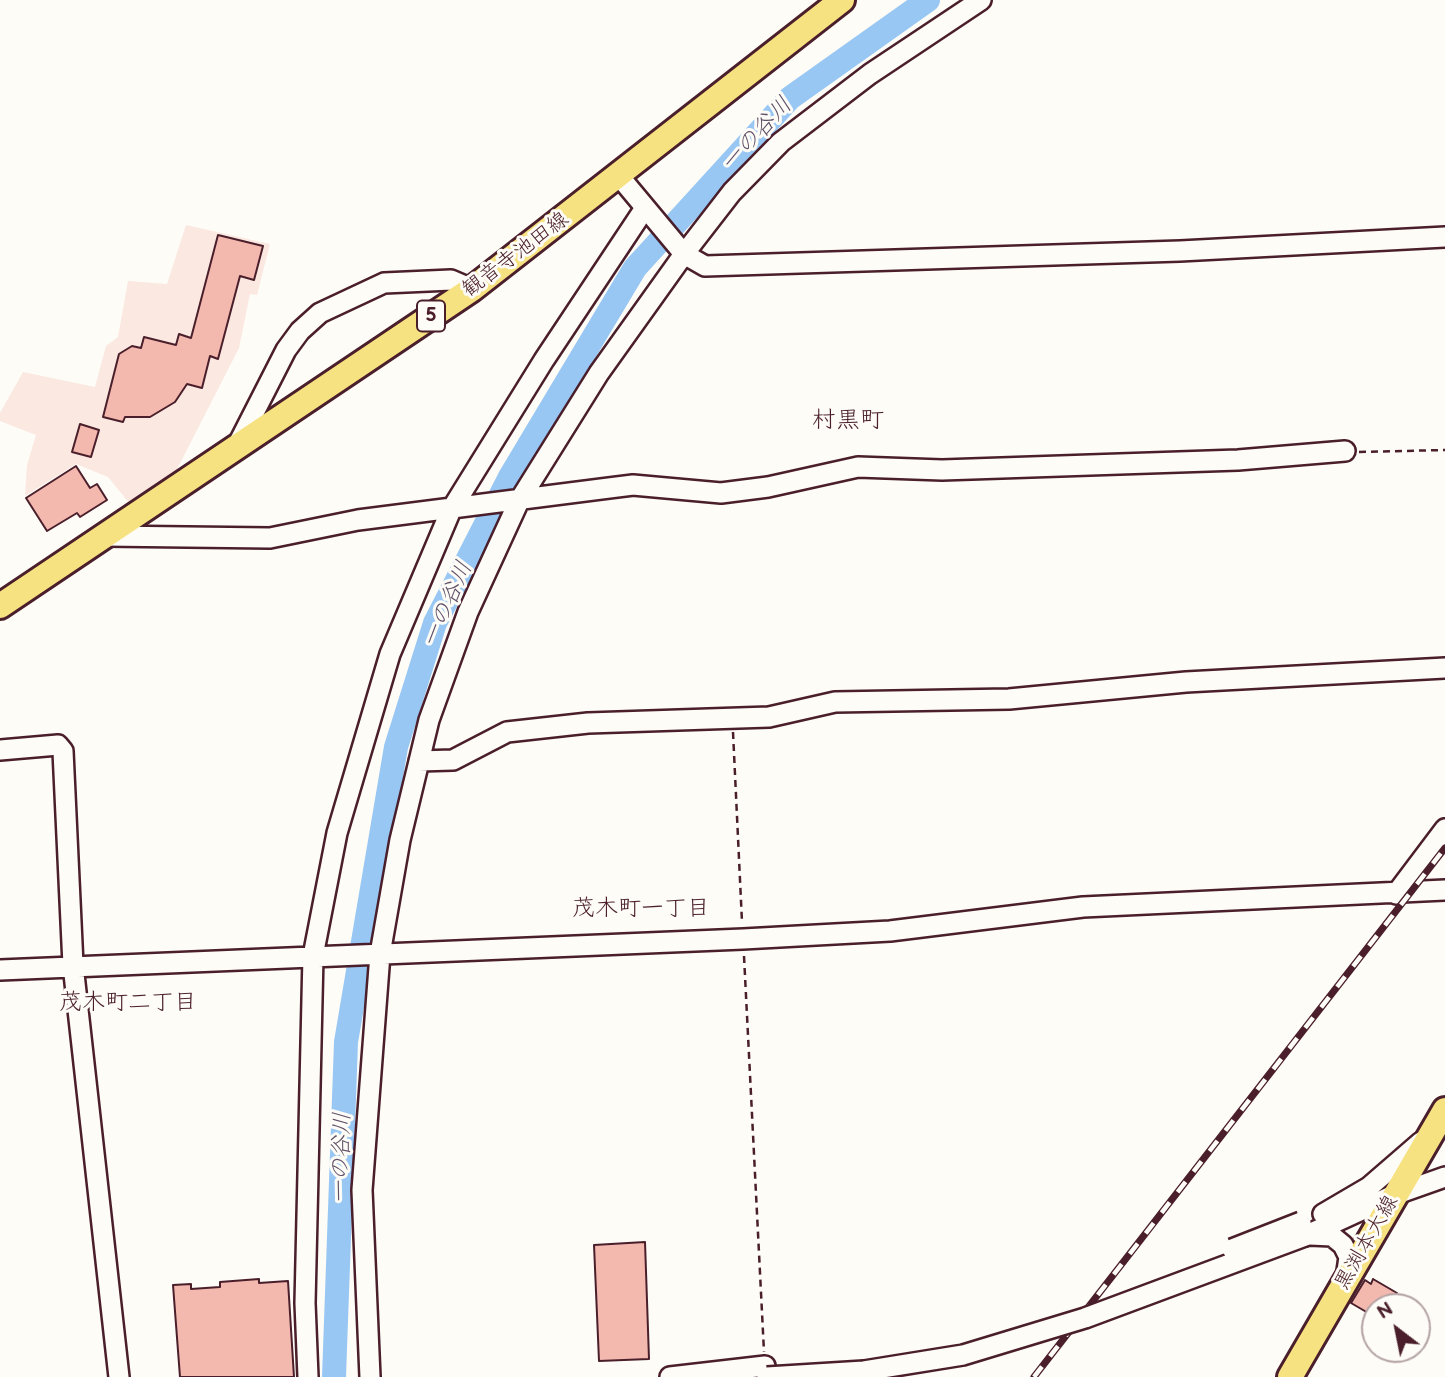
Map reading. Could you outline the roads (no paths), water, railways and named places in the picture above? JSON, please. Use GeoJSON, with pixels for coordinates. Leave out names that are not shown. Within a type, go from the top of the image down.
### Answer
{"type":"FeatureCollection","features":[{"type":"Feature","properties":{"kind":"main road","name":"観音寺池田線"},"geometry":{"type":"LineString","coordinates":[[0,606],[472,289],[842,0]]}},
{"type":"Feature","properties":{"kind":"main road","name":"黒渕本大線"},"geometry":{"type":"LineString","coordinates":[[1290,1377],[1445,1110]]}},
{"type":"Feature","properties":{"kind":"street"},"geometry":{"type":"LineString","coordinates":[[370,1377],[362,1190],[380,954],[400,840],[429,720],[468,612],[519,501],[599,373],[732,192],[781,142],[870,74],[981,0]]}},
{"type":"Feature","properties":{"kind":"street"},"geometry":{"type":"LineString","coordinates":[[619,176],[684,254],[705,267],[1356,244],[1445,237]]}},
{"type":"Feature","properties":{"kind":"street"},"geometry":{"type":"LineString","coordinates":[[308,1377],[304,1303],[313,956],[337,833],[390,654],[451,510],[544,360],[645,208]]}},
{"type":"Feature","properties":{"kind":"street"},"geometry":{"type":"LineString","coordinates":[[237,446],[286,350],[300,331],[320,313],[384,283],[451,280],[472,289]]}},
{"type":"Feature","properties":{"kind":"street"},"geometry":{"type":"LineString","coordinates":[[104,536],[270,538],[358,520],[633,485],[721,493],[768,487],[858,467],[942,470],[1238,460],[1345,452]]}},
{"type":"Feature","properties":{"kind":"street"},"geometry":{"type":"LineString","coordinates":[[419,761],[453,761],[507,732],[588,723],[769,717],[835,702],[1009,699],[1186,682],[1445,668]]}},
{"type":"Feature","properties":{"kind":"street"},"geometry":{"type":"LineString","coordinates":[[0,750],[58,745],[63,751],[73,965],[119,1377]]}},
{"type":"Feature","properties":{"kind":"street"},"geometry":{"type":"LineString","coordinates":[[1396,894],[1445,829]]}},
{"type":"Feature","properties":{"kind":"street"},"geometry":{"type":"LineString","coordinates":[[0,970],[890,931],[1083,907],[1445,890]]}},
{"type":"Feature","properties":{"kind":"street"},"geometry":{"type":"LineString","coordinates":[[764,1370],[864,1371],[974,1352],[1085,1318],[1303,1228],[1369,1187],[1431,1132]]}},
{"type":"Feature","properties":{"kind":"street"},"geometry":{"type":"LineString","coordinates":[[1323,1214],[1394,1195],[1445,1177]]}},
{"type":"Feature","properties":{"kind":"street"},"geometry":{"type":"LineString","coordinates":[[670,1377],[764,1370],[922,1352],[1050,1319],[1303,1228],[1360,1211],[1394,1195]]}},
{"type":"Feature","properties":{"kind":"street"},"geometry":{"type":"LineString","coordinates":[[1360,1211],[1368,1211],[1372,1215],[1370,1237]]}},
{"type":"Feature","properties":{"kind":"street"},"geometry":{"type":"LineString","coordinates":[[1303,1228],[1332,1236],[1343,1245],[1349,1256],[1346,1279]]}},
{"type":"Feature","properties":{"kind":"waterway","name":"一の谷川"},"geometry":{"type":"LineString","coordinates":[[334,1377],[346,1042],[396,747],[435,623],[510,477],[635,268],[790,98],[928,0]]}},
{"type":"Feature","properties":{"kind":"railway"},"geometry":{"type":"LineString","coordinates":[[1034,1377],[1445,848]]}},
{"type":"Feature","properties":{"kind":"district","name":"村黒町"},"geometry":{"type":"Point","coordinates":[848,421]}},
{"type":"Feature","properties":{"kind":"district","name":"茂木町一丁目"},"geometry":{"type":"Point","coordinates":[641,909]}},
{"type":"Feature","properties":{"kind":"district","name":"茂木町二丁目"},"geometry":{"type":"Point","coordinates":[128,1003]}}]}
